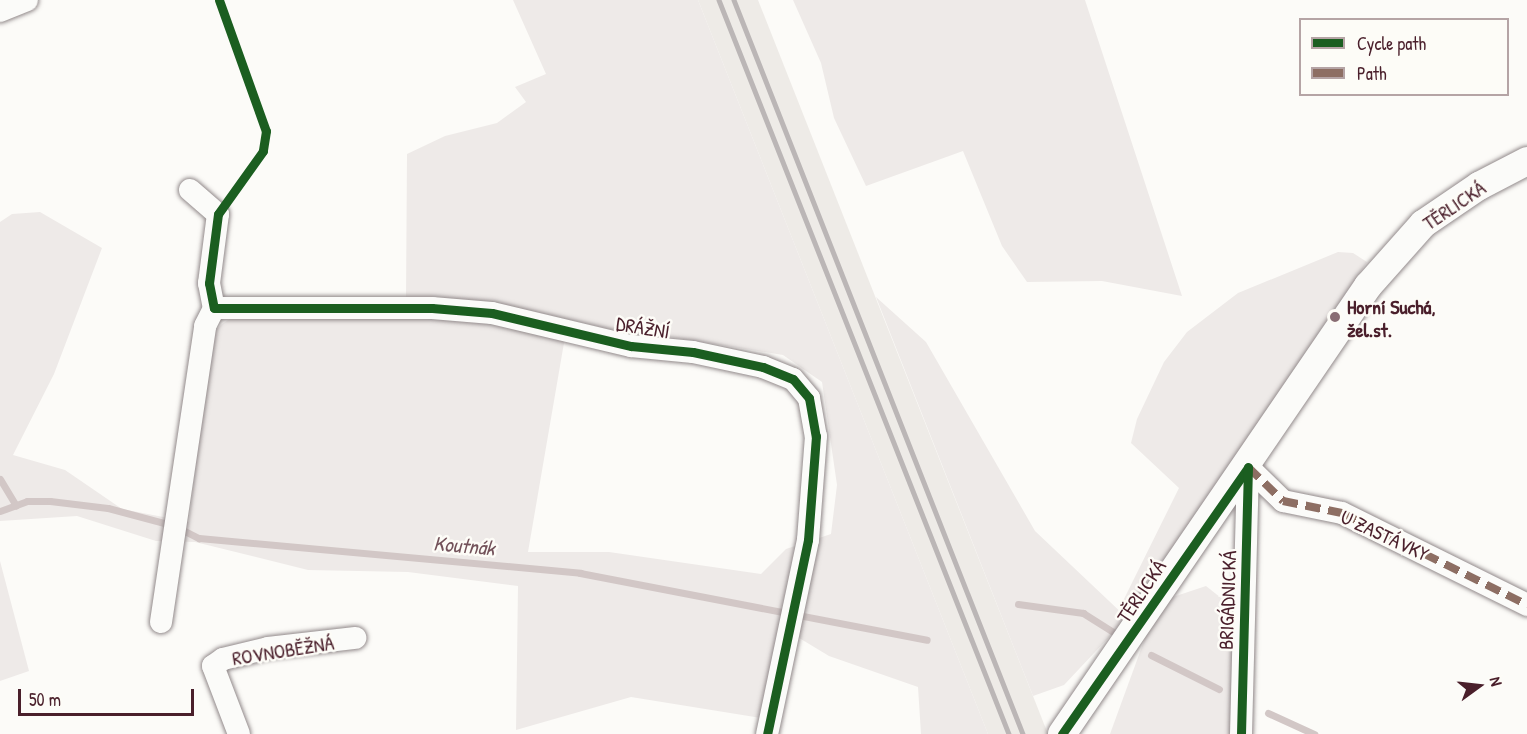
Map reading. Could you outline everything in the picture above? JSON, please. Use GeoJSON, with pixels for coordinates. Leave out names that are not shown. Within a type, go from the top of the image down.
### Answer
{"type":"FeatureCollection","features":[{"type":"Feature","properties":{"kind":"main road","name":"TĚRLICKÁ"},"geometry":{"type":"LineString","coordinates":[[1062,734],[1248,467],[1345,317],[1405,241],[1479,186],[1527,161]]}},
{"type":"Feature","properties":{"kind":"street"},"geometry":{"type":"LineString","coordinates":[[0,11],[27,0]]}},
{"type":"Feature","properties":{"kind":"street"},"geometry":{"type":"LineString","coordinates":[[161,622],[205,326],[214,308],[209,283],[218,214],[190,190]]}},
{"type":"Feature","properties":{"kind":"street","name":"DRÁŽNÍ"},"geometry":{"type":"LineString","coordinates":[[214,308],[432,308],[492,314],[631,346],[693,352],[751,364],[793,379],[809,398],[816,436],[808,540],[794,597],[767,734]]}},
{"type":"Feature","properties":{"kind":"street","name":"U ZASTÁVKY"},"geometry":{"type":"LineString","coordinates":[[1248,467],[1283,501],[1342,513],[1527,604]]}},
{"type":"Feature","properties":{"kind":"street","name":"BRIGÁDNICKÁ"},"geometry":{"type":"LineString","coordinates":[[1241,734],[1248,467]]}},
{"type":"Feature","properties":{"kind":"street","name":"ROVNOBĚŽNÁ"},"geometry":{"type":"LineString","coordinates":[[239,734],[213,666],[223,659],[268,648],[355,638]]}},
{"type":"Feature","properties":{"kind":"shaded area"},"geometry":{"type":"Polygon","coordinates":[[[513,0],[698,0],[988,734],[921,734],[918,687],[829,656],[781,627],[761,718],[631,697],[516,730],[518,586],[408,572],[308,570],[195,542],[156,541],[77,516],[0,521],[0,222],[12,214],[40,212],[102,248],[54,374],[13,455],[65,470],[122,509],[189,522],[211,335],[222,324],[241,312],[422,316],[494,323],[565,337],[528,552],[609,552],[761,574],[786,549],[831,534],[837,485],[822,382],[783,355],[659,335],[658,324],[652,333],[640,336],[523,309],[406,297],[407,154],[445,136],[497,123],[526,102],[515,87],[546,74],[513,0]]]}},
{"type":"Feature","properties":{"kind":"shaded area"},"geometry":{"type":"Polygon","coordinates":[[[698,0],[758,0],[1048,734],[988,734],[698,0]]]}},
{"type":"Feature","properties":{"kind":"shaded area"},"geometry":{"type":"Polygon","coordinates":[[[793,0],[1085,0],[1182,296],[1102,281],[1027,282],[1002,246],[963,151],[866,186],[834,118],[821,63],[793,0]]]}},
{"type":"Feature","properties":{"kind":"shaded area"},"geometry":{"type":"Polygon","coordinates":[[[1338,252],[1353,253],[1367,262],[1134,606],[1123,601],[1179,488],[1131,443],[1137,419],[1164,362],[1187,332],[1238,293],[1338,252]]]}},
{"type":"Feature","properties":{"kind":"shaded area"},"geometry":{"type":"Polygon","coordinates":[[[876,297],[926,342],[1035,531],[1127,618],[1064,685],[1033,696],[876,297]]]}},
{"type":"Feature","properties":{"kind":"shaded area"},"geometry":{"type":"Polygon","coordinates":[[[0,561],[29,671],[0,681],[0,561]]]}},
{"type":"Feature","properties":{"kind":"shaded area"},"geometry":{"type":"Polygon","coordinates":[[[1206,586],[1235,609],[1233,734],[1110,734],[1148,630],[1170,598],[1206,586]]]}},
{"type":"Feature","properties":{"kind":"waterway"},"geometry":{"type":"LineString","coordinates":[[0,479],[16,506]]}},
{"type":"Feature","properties":{"kind":"waterway","name":"Koutnák"},"geometry":{"type":"LineString","coordinates":[[0,511],[27,501],[50,501],[108,508],[175,526],[199,538],[580,573],[927,640]]}},
{"type":"Feature","properties":{"kind":"waterway","name":"Koutnák"},"geometry":{"type":"LineString","coordinates":[[1018,604],[1083,613],[1118,635]]}},
{"type":"Feature","properties":{"kind":"waterway","name":"Koutnák"},"geometry":{"type":"LineString","coordinates":[[1151,655],[1219,689]]}},
{"type":"Feature","properties":{"kind":"waterway","name":"Koutnák"},"geometry":{"type":"LineString","coordinates":[[1268,713],[1314,734]]}},
{"type":"Feature","properties":{"kind":"railway"},"geometry":{"type":"LineString","coordinates":[[719,0],[1009,734]]}},
{"type":"Feature","properties":{"kind":"railway"},"geometry":{"type":"LineString","coordinates":[[734,0],[1023,734]]}},
{"type":"Feature","properties":{"kind":"marked path"},"geometry":{"type":"LineString","coordinates":[[1248,467],[1283,501],[1342,513],[1527,605]]}},
{"type":"Feature","properties":{"kind":"cycle path"},"geometry":{"type":"LineString","coordinates":[[219,0],[266,131],[263,151],[218,214],[209,283],[214,308],[432,308],[492,313],[631,346],[693,352],[763,367],[793,379],[809,398],[816,436],[808,540],[767,734]]}},
{"type":"Feature","properties":{"kind":"cycle path"},"geometry":{"type":"LineString","coordinates":[[1062,734],[1248,467]]}},
{"type":"Feature","properties":{"kind":"cycle path"},"geometry":{"type":"LineString","coordinates":[[1241,734],[1248,467]]}},
{"type":"Feature","properties":{"kind":"place","name":"Horní Suchá, žel.st."},"geometry":{"type":"Point","coordinates":[1335,317]}}]}
